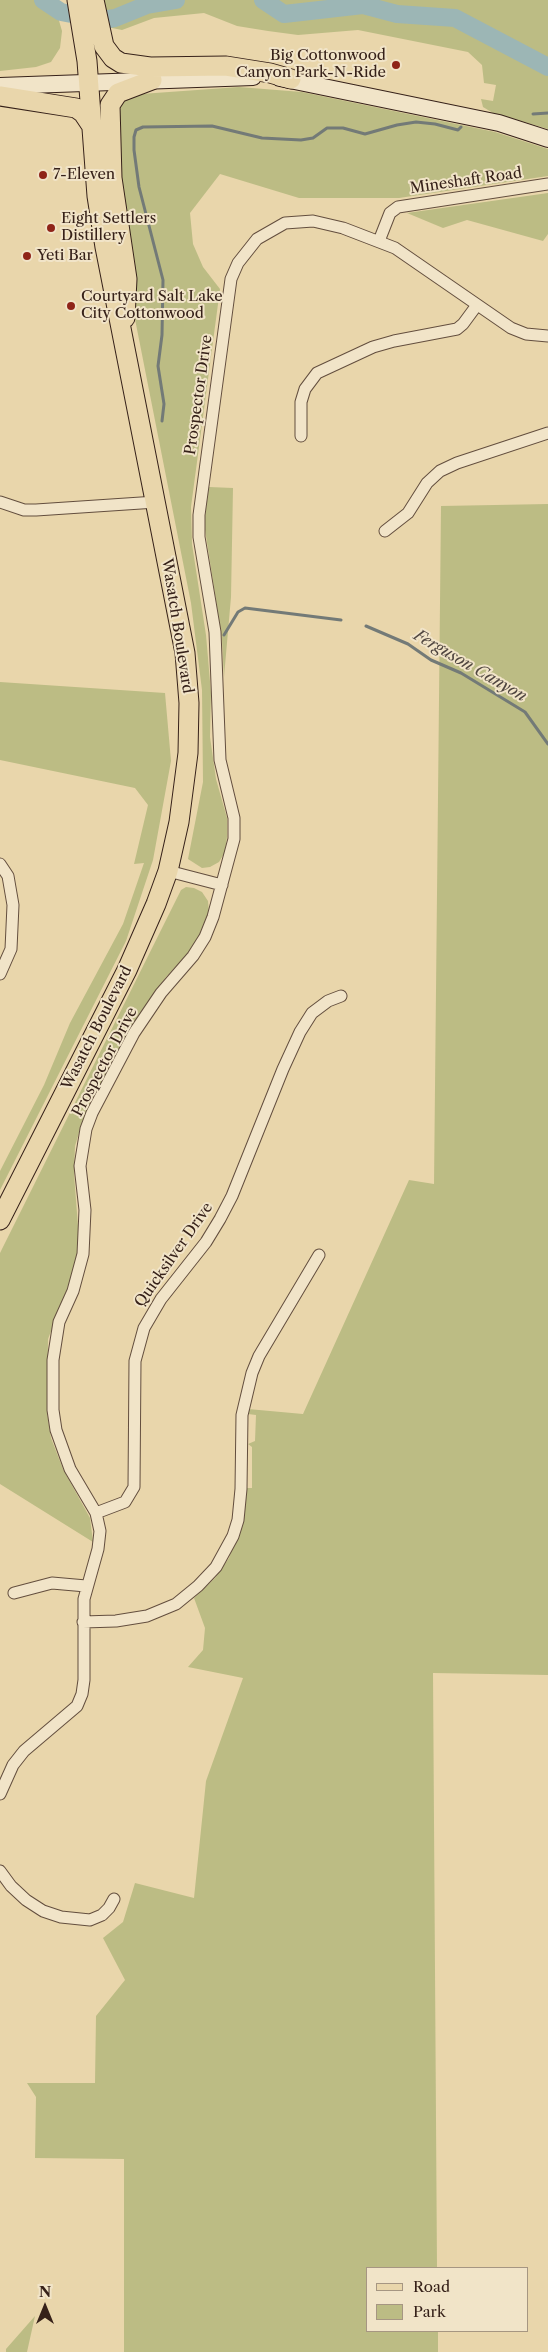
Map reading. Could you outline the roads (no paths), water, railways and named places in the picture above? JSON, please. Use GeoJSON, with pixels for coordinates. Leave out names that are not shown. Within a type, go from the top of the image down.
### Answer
{"type":"FeatureCollection","features":[{"type":"Feature","properties":{"kind":"main road","name":"Wasatch Boulevard"},"geometry":{"type":"LineString","coordinates":[[0,1220],[141,940],[168,871],[184,791],[188,753],[189,703],[181,633],[101,221],[85,44],[86,2]]}},
{"type":"Feature","properties":{"kind":"main road"},"geometry":{"type":"LineString","coordinates":[[86,2],[104,46],[113,58],[127,65],[226,66],[270,73],[499,123],[548,139]]}},
{"type":"Feature","properties":{"kind":"main road"},"geometry":{"type":"LineString","coordinates":[[0,86],[90,84],[240,76],[291,79]]}},
{"type":"Feature","properties":{"kind":"main road"},"geometry":{"type":"LineString","coordinates":[[124,344],[127,279],[112,178],[110,105],[118,93],[152,80]]}},
{"type":"Feature","properties":{"kind":"main road"},"geometry":{"type":"LineString","coordinates":[[0,96],[76,108],[93,128]]}},
{"type":"Feature","properties":{"kind":"street","name":"Mineshaft Road"},"geometry":{"type":"LineString","coordinates":[[379,241],[390,213],[398,207],[548,184]]}},
{"type":"Feature","properties":{"kind":"street","name":"Prospector Drive"},"geometry":{"type":"LineString","coordinates":[[0,1794],[13,1765],[24,1751],[77,1706],[82,1694],[84,1680],[83,1622],[86,1586],[98,1549],[100,1532],[96,1514],[70,1469],[62,1450],[56,1430],[54,1410],[55,1336],[79,1272],[85,1233],[80,1166],[82,1148],[92,1112],[134,1033],[161,993],[205,938],[213,917],[234,839],[234,818],[220,760],[215,632],[200,537],[199,515],[231,279],[238,263],[257,239],[285,223],[313,221],[379,241],[395,248],[511,328],[526,334],[548,336]]}},
{"type":"Feature","properties":{"kind":"street"},"geometry":{"type":"LineString","coordinates":[[301,436],[301,402],[305,388],[317,373],[374,347],[394,341],[456,329],[463,324],[477,305]]}},
{"type":"Feature","properties":{"kind":"street"},"geometry":{"type":"LineString","coordinates":[[385,530],[408,513],[427,483],[440,471],[457,463],[548,433]]}},
{"type":"Feature","properties":{"kind":"street"},"geometry":{"type":"LineString","coordinates":[[0,502],[24,510],[36,510],[156,502]]}},
{"type":"Feature","properties":{"kind":"street"},"geometry":{"type":"LineString","coordinates":[[0,864],[8,876],[13,905],[11,950],[0,974]]}},
{"type":"Feature","properties":{"kind":"street"},"geometry":{"type":"LineString","coordinates":[[168,871],[222,885]]}},
{"type":"Feature","properties":{"kind":"street","name":"Quicksilver Drive"},"geometry":{"type":"LineString","coordinates":[[96,1514],[125,1502],[134,1486],[135,1361],[144,1328],[156,1306],[206,1242],[220,1219],[232,1196],[283,1069],[300,1032],[312,1012],[328,1001],[341,996]]}},
{"type":"Feature","properties":{"kind":"street"},"geometry":{"type":"LineString","coordinates":[[83,1622],[116,1621],[147,1616],[176,1604],[198,1586],[216,1567],[233,1536],[238,1520],[241,1489],[242,1416],[252,1373],[259,1356],[319,1255]]}},
{"type":"Feature","properties":{"kind":"street"},"geometry":{"type":"LineString","coordinates":[[14,1593],[52,1583],[86,1586]]}},
{"type":"Feature","properties":{"kind":"street"},"geometry":{"type":"LineString","coordinates":[[0,1871],[11,1886],[26,1900],[43,1911],[60,1917],[90,1920],[106,1912],[114,1899]]}},
{"type":"Feature","properties":{"kind":"waterway"},"geometry":{"type":"LineString","coordinates":[[43,0],[61,12],[102,20],[115,18],[147,5],[176,0]]}},
{"type":"Feature","properties":{"kind":"waterway"},"geometry":{"type":"LineString","coordinates":[[263,0],[284,14],[363,5],[397,14],[455,18],[548,67]]}},
{"type":"Feature","properties":{"kind":"waterway"},"geometry":{"type":"LineString","coordinates":[[533,114],[548,113]]}},
{"type":"Feature","properties":{"kind":"waterway"},"geometry":{"type":"LineString","coordinates":[[162,421],[164,404],[158,366],[162,335],[163,280],[139,187],[134,150],[136,130],[143,127],[212,126],[262,138],[301,140],[313,138],[327,128],[343,128],[365,134],[416,122],[435,124],[458,130],[461,127]]}},
{"type":"Feature","properties":{"kind":"waterway","name":"Ferguson Canyon"},"geometry":{"type":"LineString","coordinates":[[224,635],[238,612],[245,608],[341,620]]}},
{"type":"Feature","properties":{"kind":"waterway","name":"Ferguson Canyon"},"geometry":{"type":"LineString","coordinates":[[366,626],[408,644],[431,660],[461,673],[525,712],[548,744]]}},
{"type":"Feature","properties":{"kind":"place","name":"Big Cottonwood Canyon Park-N-Ride"},"geometry":{"type":"Point","coordinates":[396,65]}},
{"type":"Feature","properties":{"kind":"place","name":"7-Eleven"},"geometry":{"type":"Point","coordinates":[43,175]}},
{"type":"Feature","properties":{"kind":"place","name":"Eight Settlers Distillery"},"geometry":{"type":"Point","coordinates":[51,228]}},
{"type":"Feature","properties":{"kind":"place","name":"Yeti Bar"},"geometry":{"type":"Point","coordinates":[27,256]}},
{"type":"Feature","properties":{"kind":"place","name":"Courtyard Salt Lake City Cottonwood"},"geometry":{"type":"Point","coordinates":[71,306]}}]}
